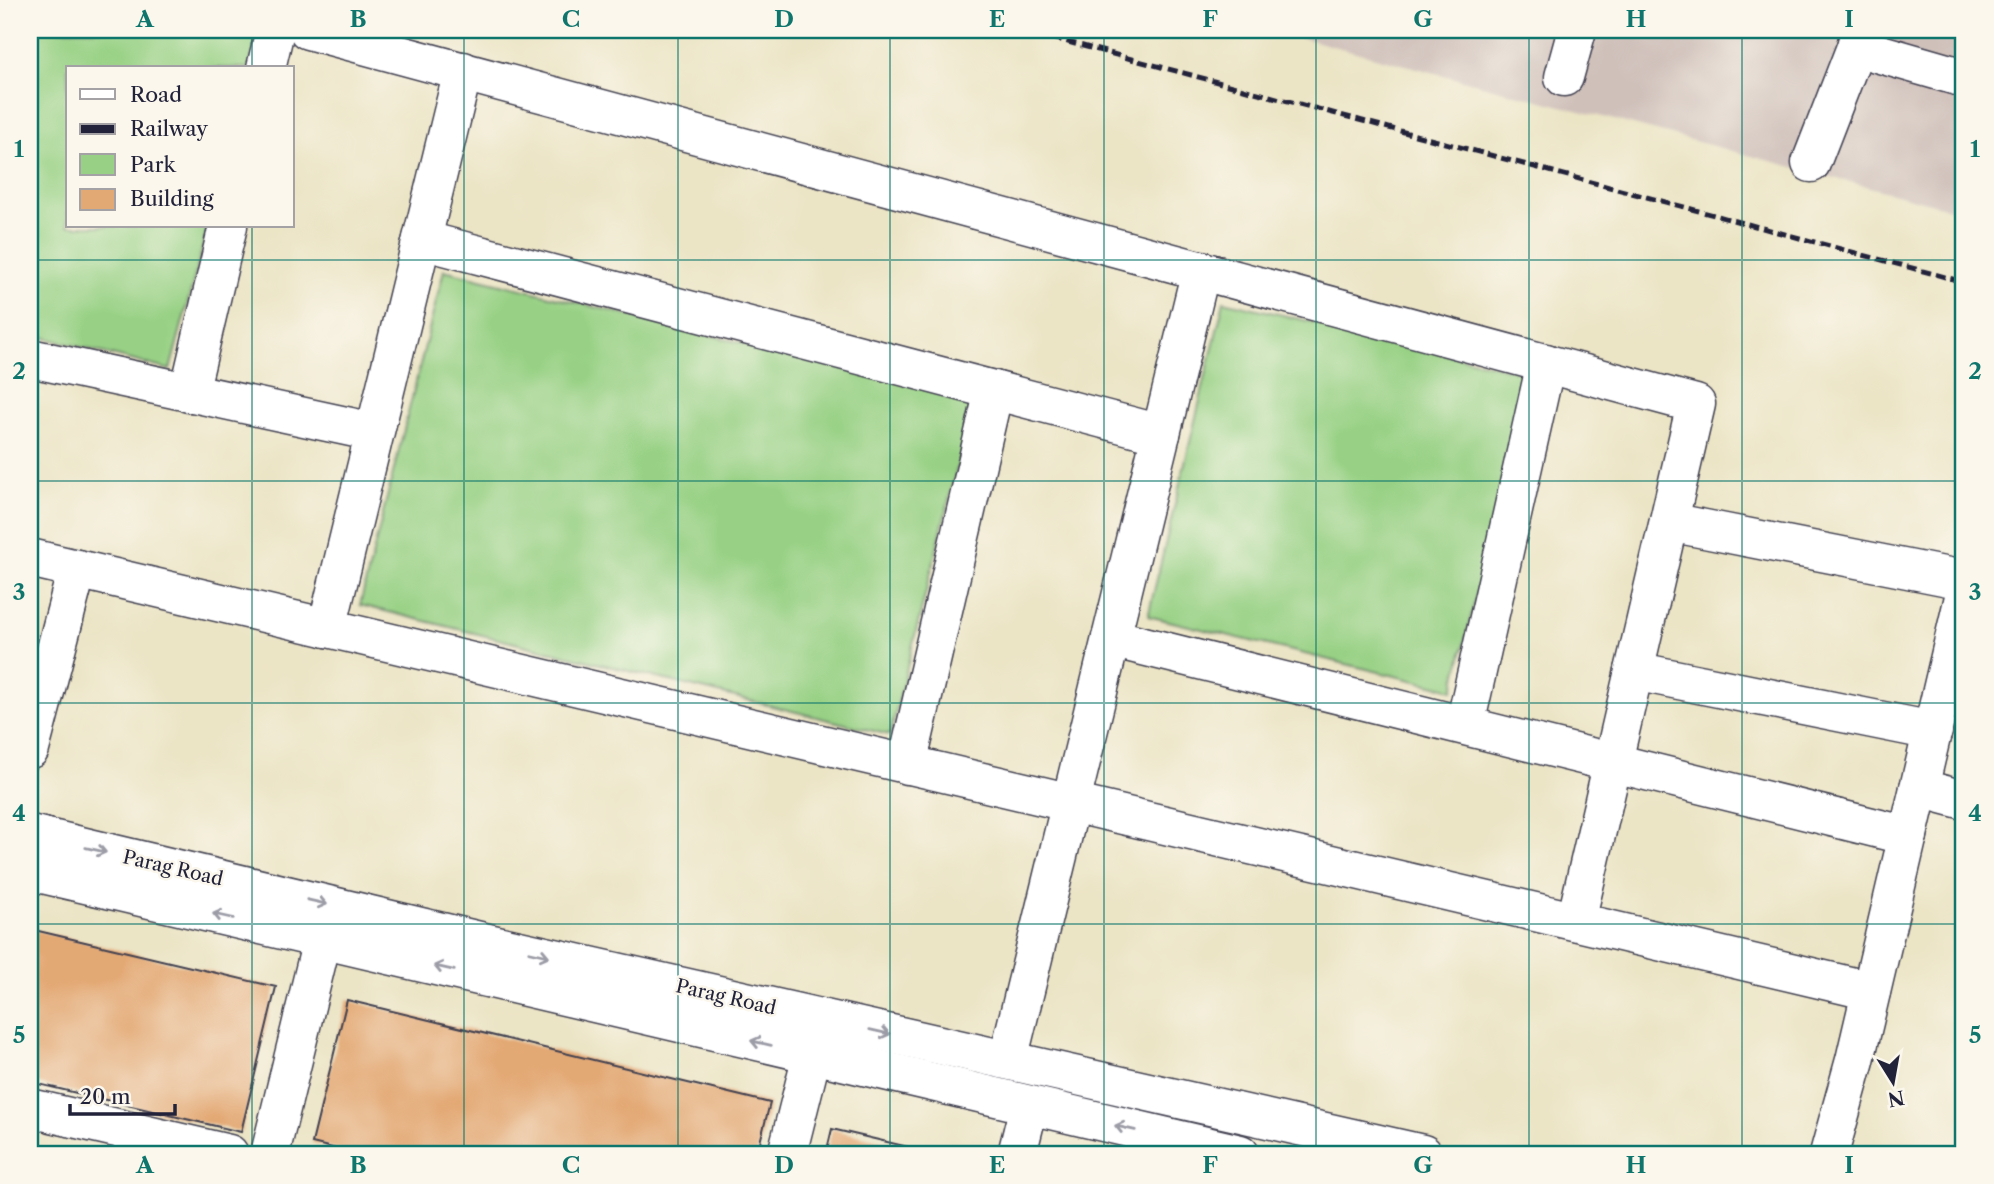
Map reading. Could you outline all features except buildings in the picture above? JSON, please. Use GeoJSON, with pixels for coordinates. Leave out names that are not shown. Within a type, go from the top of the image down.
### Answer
{"type":"FeatureCollection","features":[{"type":"Feature","properties":{"kind":"street"},"geometry":{"type":"LineString","coordinates":[[266,66],[275,30]]}},
{"type":"Feature","properties":{"kind":"street"},"geometry":{"type":"LineString","coordinates":[[308,30],[1696,404],[1576,921]]}},
{"type":"Feature","properties":{"kind":"street"},"geometry":{"type":"LineString","coordinates":[[1564,76],[1577,30]]}},
{"type":"Feature","properties":{"kind":"street"},"geometry":{"type":"LineString","coordinates":[[1811,163],[1858,38],[1964,78]]}},
{"type":"Feature","properties":{"kind":"street"},"geometry":{"type":"LineString","coordinates":[[327,628],[463,71]]}},
{"type":"Feature","properties":{"kind":"street"},"geometry":{"type":"LineString","coordinates":[[189,393],[229,228]]}},
{"type":"Feature","properties":{"kind":"street"},"geometry":{"type":"LineString","coordinates":[[422,240],[1161,434]]}},
{"type":"Feature","properties":{"kind":"street"},"geometry":{"type":"LineString","coordinates":[[1008,1060],[1200,270]]}},
{"type":"Feature","properties":{"kind":"street"},"geometry":{"type":"LineString","coordinates":[[30,358],[374,432]]}},
{"type":"Feature","properties":{"kind":"street"},"geometry":{"type":"LineString","coordinates":[[1465,725],[1546,363]]}},
{"type":"Feature","properties":{"kind":"street"},"geometry":{"type":"LineString","coordinates":[[907,765],[994,390]]}},
{"type":"Feature","properties":{"kind":"street"},"geometry":{"type":"LineString","coordinates":[[1669,522],[1964,580]]}},
{"type":"Feature","properties":{"kind":"street"},"geometry":{"type":"LineString","coordinates":[[30,558],[1871,991]]}},
{"type":"Feature","properties":{"kind":"street"},"geometry":{"type":"LineString","coordinates":[[30,749],[77,569]]}},
{"type":"Feature","properties":{"kind":"street"},"geometry":{"type":"LineString","coordinates":[[1829,1154],[1855,1060],[1964,597]]}},
{"type":"Feature","properties":{"kind":"street"},"geometry":{"type":"LineString","coordinates":[[1111,638],[1908,836]]}},
{"type":"Feature","properties":{"kind":"street"},"geometry":{"type":"LineString","coordinates":[[1634,671],[1933,731]]}},
{"type":"Feature","properties":{"kind":"street"},"geometry":{"type":"LineString","coordinates":[[1919,788],[1964,800]]}},
{"type":"Feature","properties":{"kind":"street","name":"Parag Road"},"geometry":{"type":"LineString","coordinates":[[30,834],[488,943],[1423,1154]]}},
{"type":"Feature","properties":{"kind":"street","name":"Parag Road"},"geometry":{"type":"LineString","coordinates":[[30,871],[1029,1107],[1240,1154]]}},
{"type":"Feature","properties":{"kind":"street"},"geometry":{"type":"LineString","coordinates":[[270,1154],[322,940]]}},
{"type":"Feature","properties":{"kind":"street"},"geometry":{"type":"LineString","coordinates":[[787,1154],[822,1018]]}},
{"type":"Feature","properties":{"kind":"street"},"geometry":{"type":"LineString","coordinates":[[1017,1154],[1029,1107]]}},
{"type":"Feature","properties":{"kind":"street"},"geometry":{"type":"LineString","coordinates":[[32,1116],[229,1154]]}},
{"type":"Feature","properties":{"kind":"shaded area"},"geometry":{"type":"Polygon","coordinates":[[[1272,30],[1964,30],[1964,212],[1272,30]]]}},
{"type":"Feature","properties":{"kind":"green space"},"geometry":{"type":"Polygon","coordinates":[[[30,30],[236,30],[258,35],[250,66],[66,66],[66,228],[207,228],[170,370],[30,334],[30,30]]]}},
{"type":"Feature","properties":{"kind":"green space"},"geometry":{"type":"Polygon","coordinates":[[[444,270],[974,400],[890,735],[360,605],[444,270]]]}},
{"type":"Feature","properties":{"kind":"green space"},"geometry":{"type":"Polygon","coordinates":[[[1224,301],[1530,374],[1453,690],[1148,616],[1224,301]]]}},
{"type":"Feature","properties":{"kind":"railway"},"geometry":{"type":"LineString","coordinates":[[1023,30],[1964,282]]}}]}
